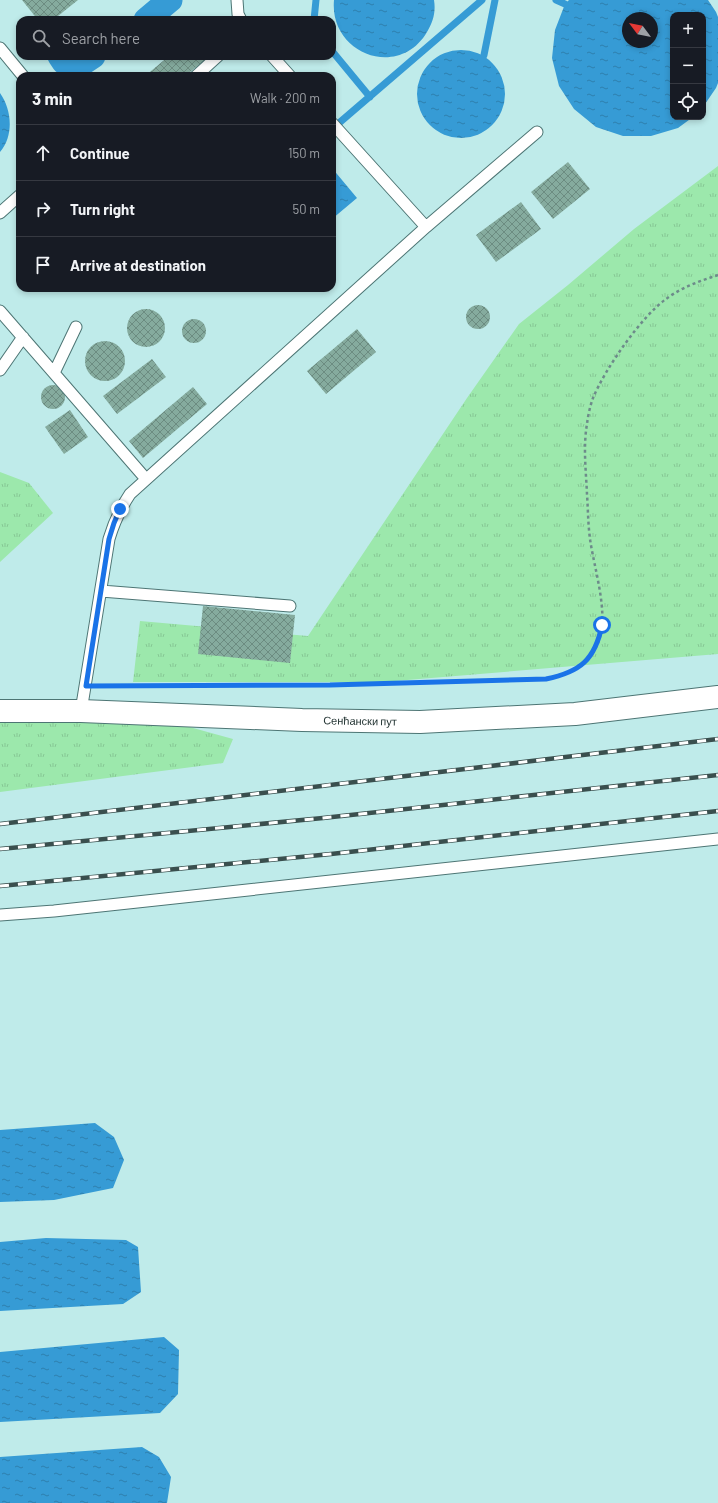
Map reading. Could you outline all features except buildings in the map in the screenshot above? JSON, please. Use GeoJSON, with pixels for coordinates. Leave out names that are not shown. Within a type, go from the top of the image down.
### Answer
{"type":"FeatureCollection","features":[{"type":"Feature","properties":{"kind":"main road","name":"Сенћански пут"},"geometry":{"type":"LineString","coordinates":[[0,711],[81,711],[302,720],[420,722],[575,714],[718,697]]}},
{"type":"Feature","properties":{"kind":"lane"},"geometry":{"type":"LineString","coordinates":[[237,0],[239,16]]}},
{"type":"Feature","properties":{"kind":"lane"},"geometry":{"type":"LineString","coordinates":[[0,48],[20,72]]}},
{"type":"Feature","properties":{"kind":"lane"},"geometry":{"type":"LineString","coordinates":[[200,72],[214,60]]}},
{"type":"Feature","properties":{"kind":"lane"},"geometry":{"type":"LineString","coordinates":[[276,60],[286,72]]}},
{"type":"Feature","properties":{"kind":"lane"},"geometry":{"type":"LineString","coordinates":[[336,127],[426,228]]}},
{"type":"Feature","properties":{"kind":"lane"},"geometry":{"type":"LineString","coordinates":[[81,711],[109,539],[120,509],[130,494],[426,228],[537,132]]}},
{"type":"Feature","properties":{"kind":"lane"},"geometry":{"type":"LineString","coordinates":[[0,213],[16,199]]}},
{"type":"Feature","properties":{"kind":"lane"},"geometry":{"type":"LineString","coordinates":[[0,311],[146,479]]}},
{"type":"Feature","properties":{"kind":"lane"},"geometry":{"type":"LineString","coordinates":[[54,373],[76,326]]}},
{"type":"Feature","properties":{"kind":"lane"},"geometry":{"type":"LineString","coordinates":[[0,370],[23,337]]}},
{"type":"Feature","properties":{"kind":"lane"},"geometry":{"type":"LineString","coordinates":[[101,591],[290,606]]}},
{"type":"Feature","properties":{"kind":"lane"},"geometry":{"type":"LineString","coordinates":[[0,915],[62,910],[718,839]]}},
{"type":"Feature","properties":{"kind":"path"},"geometry":{"type":"LineString","coordinates":[[86,686],[330,685],[546,679],[561,676],[572,671],[587,660],[595,650],[600,639],[602,625],[601,600],[590,538],[585,464],[587,425],[593,398],[621,350],[652,311],[666,299],[685,287],[718,274]]}},
{"type":"Feature","properties":{"kind":"green space"},"geometry":{"type":"Polygon","coordinates":[[[718,166],[718,654],[383,682],[133,682],[140,621],[308,636],[467,398],[519,324],[634,229],[718,166]]]}},
{"type":"Feature","properties":{"kind":"green space"},"geometry":{"type":"Polygon","coordinates":[[[0,472],[29,483],[53,513],[0,562],[0,472]]]}},
{"type":"Feature","properties":{"kind":"green space"},"geometry":{"type":"Polygon","coordinates":[[[0,717],[175,723],[233,739],[223,763],[0,792],[0,717]]]}},
{"type":"Feature","properties":{"kind":"water"},"geometry":{"type":"Polygon","coordinates":[[[334,0],[434,0],[435,4],[431,24],[427,32],[415,47],[400,55],[384,57],[368,54],[354,47],[342,35],[335,16],[334,0]]]}},
{"type":"Feature","properties":{"kind":"water"},"geometry":{"type":"Polygon","coordinates":[[[569,0],[708,0],[718,17],[718,83],[706,103],[706,12],[670,12],[670,120],[689,120],[678,128],[651,136],[623,136],[596,127],[574,109],[559,86],[552,58],[555,30],[565,4],[569,0]]]}},
{"type":"Feature","properties":{"kind":"water"},"geometry":{"type":"Polygon","coordinates":[[[452,50],[470,50],[486,57],[498,69],[505,85],[505,103],[498,119],[486,131],[470,138],[452,138],[436,131],[424,119],[417,103],[417,85],[424,69],[436,57],[452,50]]]}},
{"type":"Feature","properties":{"kind":"water"},"geometry":{"type":"Polygon","coordinates":[[[0,93],[7,107],[10,123],[8,138],[5,146],[0,152],[0,93]]]}},
{"type":"Feature","properties":{"kind":"water"},"geometry":{"type":"Polygon","coordinates":[[[336,173],[357,198],[336,216],[336,173]]]}},
{"type":"Feature","properties":{"kind":"water"},"geometry":{"type":"Polygon","coordinates":[[[95,1123],[114,1137],[124,1160],[113,1188],[54,1200],[0,1202],[0,1130],[95,1123]]]}},
{"type":"Feature","properties":{"kind":"water"},"geometry":{"type":"Polygon","coordinates":[[[46,1238],[126,1240],[138,1247],[141,1292],[123,1304],[0,1311],[0,1242],[46,1238]]]}},
{"type":"Feature","properties":{"kind":"water"},"geometry":{"type":"Polygon","coordinates":[[[164,1337],[179,1350],[178,1394],[160,1413],[0,1422],[0,1352],[164,1337]]]}},
{"type":"Feature","properties":{"kind":"water"},"geometry":{"type":"Polygon","coordinates":[[[142,1447],[159,1457],[171,1477],[167,1503],[0,1503],[0,1457],[142,1447]]]}},
{"type":"Feature","properties":{"kind":"waterway"},"geometry":{"type":"LineString","coordinates":[[151,16],[170,0]]}},
{"type":"Feature","properties":{"kind":"waterway"},"geometry":{"type":"LineString","coordinates":[[314,16],[316,0]]}},
{"type":"Feature","properties":{"kind":"waterway"},"geometry":{"type":"LineString","coordinates":[[336,126],[482,0]]}},
{"type":"Feature","properties":{"kind":"waterway"},"geometry":{"type":"LineString","coordinates":[[484,55],[495,0]]}},
{"type":"Feature","properties":{"kind":"waterway"},"geometry":{"type":"LineString","coordinates":[[556,0],[565,4]]}},
{"type":"Feature","properties":{"kind":"waterway"},"geometry":{"type":"LineString","coordinates":[[336,56],[370,97]]}},
{"type":"Feature","properties":{"kind":"waterway"},"geometry":{"type":"LineString","coordinates":[[63,60],[75,68],[87,60]]}},
{"type":"Feature","properties":{"kind":"railway"},"geometry":{"type":"LineString","coordinates":[[0,824],[718,739]]}},
{"type":"Feature","properties":{"kind":"railway"},"geometry":{"type":"LineString","coordinates":[[0,849],[323,818],[718,775]]}},
{"type":"Feature","properties":{"kind":"railway"},"geometry":{"type":"LineString","coordinates":[[0,886],[331,854],[718,811]]}},
{"type":"Feature","properties":{"kind":"route"},"geometry":{"type":"LineString","coordinates":[[120,509],[109,539],[86,686],[330,685],[546,679],[561,676],[572,671],[587,660],[595,650],[600,639],[602,625]]}}]}
